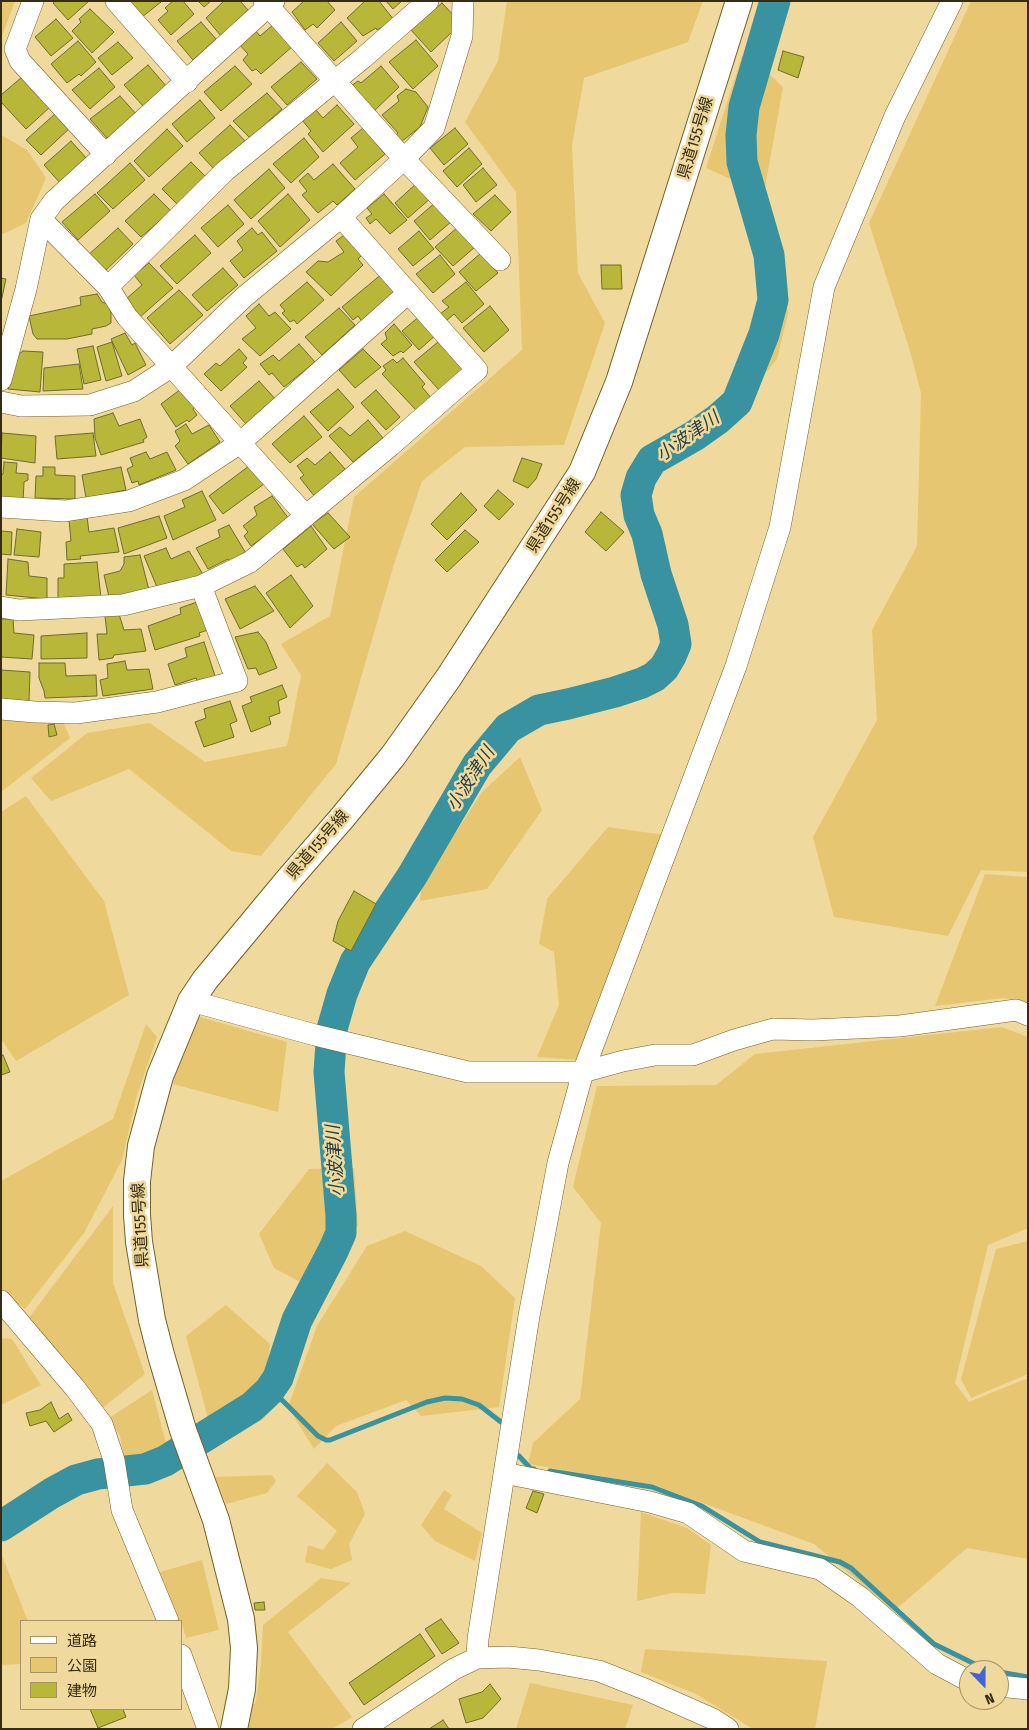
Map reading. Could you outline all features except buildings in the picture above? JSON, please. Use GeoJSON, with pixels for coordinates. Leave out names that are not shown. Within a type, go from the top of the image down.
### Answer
{"type":"FeatureCollection","features":[{"type":"Feature","properties":{"kind":"main road","name":"県道155号線"},"geometry":{"type":"LineString","coordinates":[[234,1729],[242,1689],[244,1656],[242,1619],[216,1520],[184,1430],[152,1320],[142,1268],[137,1215],[137,1181],[141,1146],[150,1110],[160,1076],[191,1001],[205,980],[392,756],[449,677],[582,472],[619,382],[739,1]]}},
{"type":"Feature","properties":{"kind":"street"},"geometry":{"type":"LineString","coordinates":[[33,1],[15,49],[20,61],[106,155]]}},
{"type":"Feature","properties":{"kind":"street"},"geometry":{"type":"LineString","coordinates":[[116,1],[186,82]]}},
{"type":"Feature","properties":{"kind":"street"},"geometry":{"type":"LineString","coordinates":[[108,287],[225,171],[363,58],[428,1]]}},
{"type":"Feature","properties":{"kind":"street"},"geometry":{"type":"LineString","coordinates":[[1,402],[21,406],[90,405],[134,391],[171,367],[244,297],[341,217],[404,159],[434,128],[462,36],[463,1]]}},
{"type":"Feature","properties":{"kind":"street"},"geometry":{"type":"LineString","coordinates":[[477,1658],[478,1639],[529,1316],[558,1163],[583,1072],[736,666],[780,527],[824,287],[895,116],[952,1]]}},
{"type":"Feature","properties":{"kind":"street"},"geometry":{"type":"LineString","coordinates":[[1,380],[10,321],[42,219],[54,200],[186,82],[269,3],[404,159],[500,260]]}},
{"type":"Feature","properties":{"kind":"street"},"geometry":{"type":"LineString","coordinates":[[1,607],[19,610],[123,605],[201,586],[250,562],[477,370],[341,217]]}},
{"type":"Feature","properties":{"kind":"street"},"geometry":{"type":"LineString","coordinates":[[42,219],[108,287],[127,317],[306,516]]}},
{"type":"Feature","properties":{"kind":"street"},"geometry":{"type":"LineString","coordinates":[[1,507],[65,511],[129,501],[184,480],[240,443],[408,293]]}},
{"type":"Feature","properties":{"kind":"street"},"geometry":{"type":"LineString","coordinates":[[1,709],[76,714],[157,702],[237,681],[201,586]]}},
{"type":"Feature","properties":{"kind":"street"},"geometry":{"type":"LineString","coordinates":[[191,1001],[315,1035],[468,1072],[583,1072],[622,1061],[655,1055],[693,1055],[734,1040],[773,1029],[814,1030],[900,1026],[1016,1010],[1028,1015]]}},
{"type":"Feature","properties":{"kind":"street"},"geometry":{"type":"LineString","coordinates":[[1,1301],[75,1388],[102,1424],[116,1470],[122,1510],[168,1620]]}},
{"type":"Feature","properties":{"kind":"street"},"geometry":{"type":"LineString","coordinates":[[504,1473],[650,1502],[688,1513],[744,1551],[820,1569],[860,1597],[937,1664],[959,1676]]}},
{"type":"Feature","properties":{"kind":"street"},"geometry":{"type":"LineString","coordinates":[[363,1729],[454,1669],[477,1658],[508,1657],[539,1660],[599,1671],[713,1719],[728,1729]]}},
{"type":"Feature","properties":{"kind":"street"},"geometry":{"type":"LineString","coordinates":[[182,1658],[208,1729]]}},
{"type":"Feature","properties":{"kind":"street"},"geometry":{"type":"LineString","coordinates":[[1009,1687],[1028,1689]]}},
{"type":"Feature","properties":{"kind":"green space"},"geometry":{"type":"Polygon","coordinates":[[[1,1],[15,1],[1,39],[1,1]]]}},
{"type":"Feature","properties":{"kind":"green space"},"geometry":{"type":"Polygon","coordinates":[[[507,1],[703,1],[688,42],[584,78],[572,145],[578,273],[605,323],[564,445],[465,447],[422,481],[394,564],[336,764],[261,856],[231,851],[129,769],[51,801],[31,778],[87,733],[150,723],[205,762],[287,746],[301,675],[281,644],[330,616],[354,497],[522,350],[516,192],[465,122],[498,61],[507,1]]]}},
{"type":"Feature","properties":{"kind":"green space"},"geometry":{"type":"Polygon","coordinates":[[[971,1],[1028,1],[1028,872],[981,870],[948,936],[834,917],[813,837],[877,720],[872,630],[917,546],[921,393],[910,351],[869,223],[971,1]]]}},
{"type":"Feature","properties":{"kind":"green space"},"geometry":{"type":"Polygon","coordinates":[[[742,56],[764,69],[783,87],[764,193],[782,260],[788,314],[777,359],[747,396],[729,381],[757,328],[765,291],[737,182],[706,168],[742,56]]]}},
{"type":"Feature","properties":{"kind":"green space"},"geometry":{"type":"Polygon","coordinates":[[[1,135],[27,150],[46,178],[26,223],[1,235],[1,135]]]}},
{"type":"Feature","properties":{"kind":"green space"},"geometry":{"type":"Polygon","coordinates":[[[1,716],[63,721],[70,738],[1,792],[1,716]]]}},
{"type":"Feature","properties":{"kind":"green space"},"geometry":{"type":"Polygon","coordinates":[[[520,757],[542,810],[487,889],[420,901],[422,884],[482,792],[520,757]]]}},
{"type":"Feature","properties":{"kind":"green space"},"geometry":{"type":"Polygon","coordinates":[[[26,796],[104,901],[129,995],[16,1061],[1,1039],[1,812],[26,796]]]}},
{"type":"Feature","properties":{"kind":"green space"},"geometry":{"type":"Polygon","coordinates":[[[608,827],[664,835],[579,1060],[537,1057],[559,1005],[554,952],[539,944],[547,899],[608,827]]]}},
{"type":"Feature","properties":{"kind":"green space"},"geometry":{"type":"Polygon","coordinates":[[[985,874],[1028,877],[1028,1004],[1004,998],[935,1006],[985,874]]]}},
{"type":"Feature","properties":{"kind":"green space"},"geometry":{"type":"Polygon","coordinates":[[[200,1017],[287,1042],[278,1112],[173,1084],[176,1065],[200,1017]]]}},
{"type":"Feature","properties":{"kind":"green space"},"geometry":{"type":"Polygon","coordinates":[[[146,1024],[157,1037],[137,1095],[122,1160],[84,1233],[25,1309],[1,1292],[1,1181],[113,1119],[146,1024]]]}},
{"type":"Feature","properties":{"kind":"green space"},"geometry":{"type":"Polygon","coordinates":[[[1002,1027],[1028,1037],[1028,1228],[988,1245],[955,1383],[969,1402],[1028,1378],[1028,1559],[967,1548],[894,1611],[814,1544],[654,1485],[528,1464],[533,1443],[580,1399],[601,1223],[573,1187],[597,1086],[716,1085],[755,1054],[1002,1027]]]}},
{"type":"Feature","properties":{"kind":"green space"},"geometry":{"type":"Polygon","coordinates":[[[354,1168],[358,1226],[304,1284],[274,1268],[259,1234],[309,1169],[354,1168]]]}},
{"type":"Feature","properties":{"kind":"green space"},"geometry":{"type":"Polygon","coordinates":[[[113,1206],[113,1283],[145,1374],[100,1410],[69,1362],[25,1323],[113,1206]]]}},
{"type":"Feature","properties":{"kind":"green space"},"geometry":{"type":"Polygon","coordinates":[[[405,1231],[481,1266],[515,1298],[499,1407],[421,1416],[406,1400],[336,1426],[314,1449],[288,1407],[317,1326],[367,1246],[405,1231]]]}},
{"type":"Feature","properties":{"kind":"green space"},"geometry":{"type":"Polygon","coordinates":[[[1028,1241],[1028,1374],[971,1398],[961,1379],[996,1249],[1028,1241]]]}},
{"type":"Feature","properties":{"kind":"green space"},"geometry":{"type":"Polygon","coordinates":[[[226,1305],[270,1344],[262,1411],[213,1437],[186,1336],[226,1305]]]}},
{"type":"Feature","properties":{"kind":"green space"},"geometry":{"type":"Polygon","coordinates":[[[1,1338],[12,1339],[41,1385],[1,1405],[1,1338]]]}},
{"type":"Feature","properties":{"kind":"green space"},"geometry":{"type":"Polygon","coordinates":[[[152,1390],[173,1469],[128,1485],[120,1436],[109,1418],[152,1390]]]}},
{"type":"Feature","properties":{"kind":"green space"},"geometry":{"type":"Polygon","coordinates":[[[327,1463],[357,1492],[365,1514],[349,1544],[352,1560],[331,1569],[305,1562],[308,1545],[323,1550],[337,1531],[297,1496],[327,1463]]]}},
{"type":"Feature","properties":{"kind":"green space"},"geometry":{"type":"Polygon","coordinates":[[[272,1475],[276,1481],[267,1493],[226,1504],[215,1477],[272,1475]]]}},
{"type":"Feature","properties":{"kind":"green space"},"geometry":{"type":"Polygon","coordinates":[[[444,1490],[452,1495],[444,1509],[482,1533],[475,1561],[435,1541],[421,1525],[444,1490]]]}},
{"type":"Feature","properties":{"kind":"green space"},"geometry":{"type":"Polygon","coordinates":[[[641,1512],[687,1528],[711,1545],[705,1594],[672,1593],[637,1601],[641,1512]]]}},
{"type":"Feature","properties":{"kind":"green space"},"geometry":{"type":"Polygon","coordinates":[[[1,1553],[28,1620],[20,1620],[20,1664],[1,1665],[1,1553]]]}},
{"type":"Feature","properties":{"kind":"green space"},"geometry":{"type":"Polygon","coordinates":[[[202,1560],[219,1630],[186,1638],[182,1620],[180,1620],[160,1572],[202,1560]]]}},
{"type":"Feature","properties":{"kind":"green space"},"geometry":{"type":"Polygon","coordinates":[[[321,1578],[351,1583],[288,1632],[352,1717],[332,1729],[247,1729],[253,1704],[255,1704],[256,1700],[261,1664],[263,1625],[321,1578]]]}},
{"type":"Feature","properties":{"kind":"green space"},"geometry":{"type":"Polygon","coordinates":[[[645,1649],[827,1661],[815,1729],[753,1729],[696,1694],[641,1672],[645,1649]]]}},
{"type":"Feature","properties":{"kind":"green space"},"geometry":{"type":"Polygon","coordinates":[[[530,1683],[633,1705],[625,1729],[516,1729],[530,1683]]]}},
{"type":"Feature","properties":{"kind":"waterway","name":"小波津川"},"geometry":{"type":"LineString","coordinates":[[1,1526],[76,1480],[98,1474],[145,1469],[165,1461],[252,1407],[269,1391],[278,1378],[297,1320],[341,1233],[329,1072],[332,1029],[342,994],[355,962],[412,876],[477,765],[508,728],[539,710],[615,692],[642,683],[654,677],[664,668],[671,656],[676,644],[673,625],[656,574],[647,534],[639,515],[636,495],[641,478],[652,460],[694,436],[718,419],[737,402],[764,334],[773,300],[769,255],[742,162],[741,135],[744,107],[775,1]]}},
{"type":"Feature","properties":{"kind":"waterway"},"geometry":{"type":"LineString","coordinates":[[271,1389],[318,1436],[326,1440],[427,1402],[445,1398],[462,1399],[479,1405],[501,1422]]}},
{"type":"Feature","properties":{"kind":"waterway"},"geometry":{"type":"LineString","coordinates":[[519,1456],[531,1469],[534,1469]]}},
{"type":"Feature","properties":{"kind":"waterway"},"geometry":{"type":"LineString","coordinates":[[550,1471],[652,1487],[702,1506],[760,1542],[840,1562],[851,1568],[934,1644],[967,1660]]}},
{"type":"Feature","properties":{"kind":"waterway"},"geometry":{"type":"LineString","coordinates":[[1009,1674],[1028,1677]]}}]}
